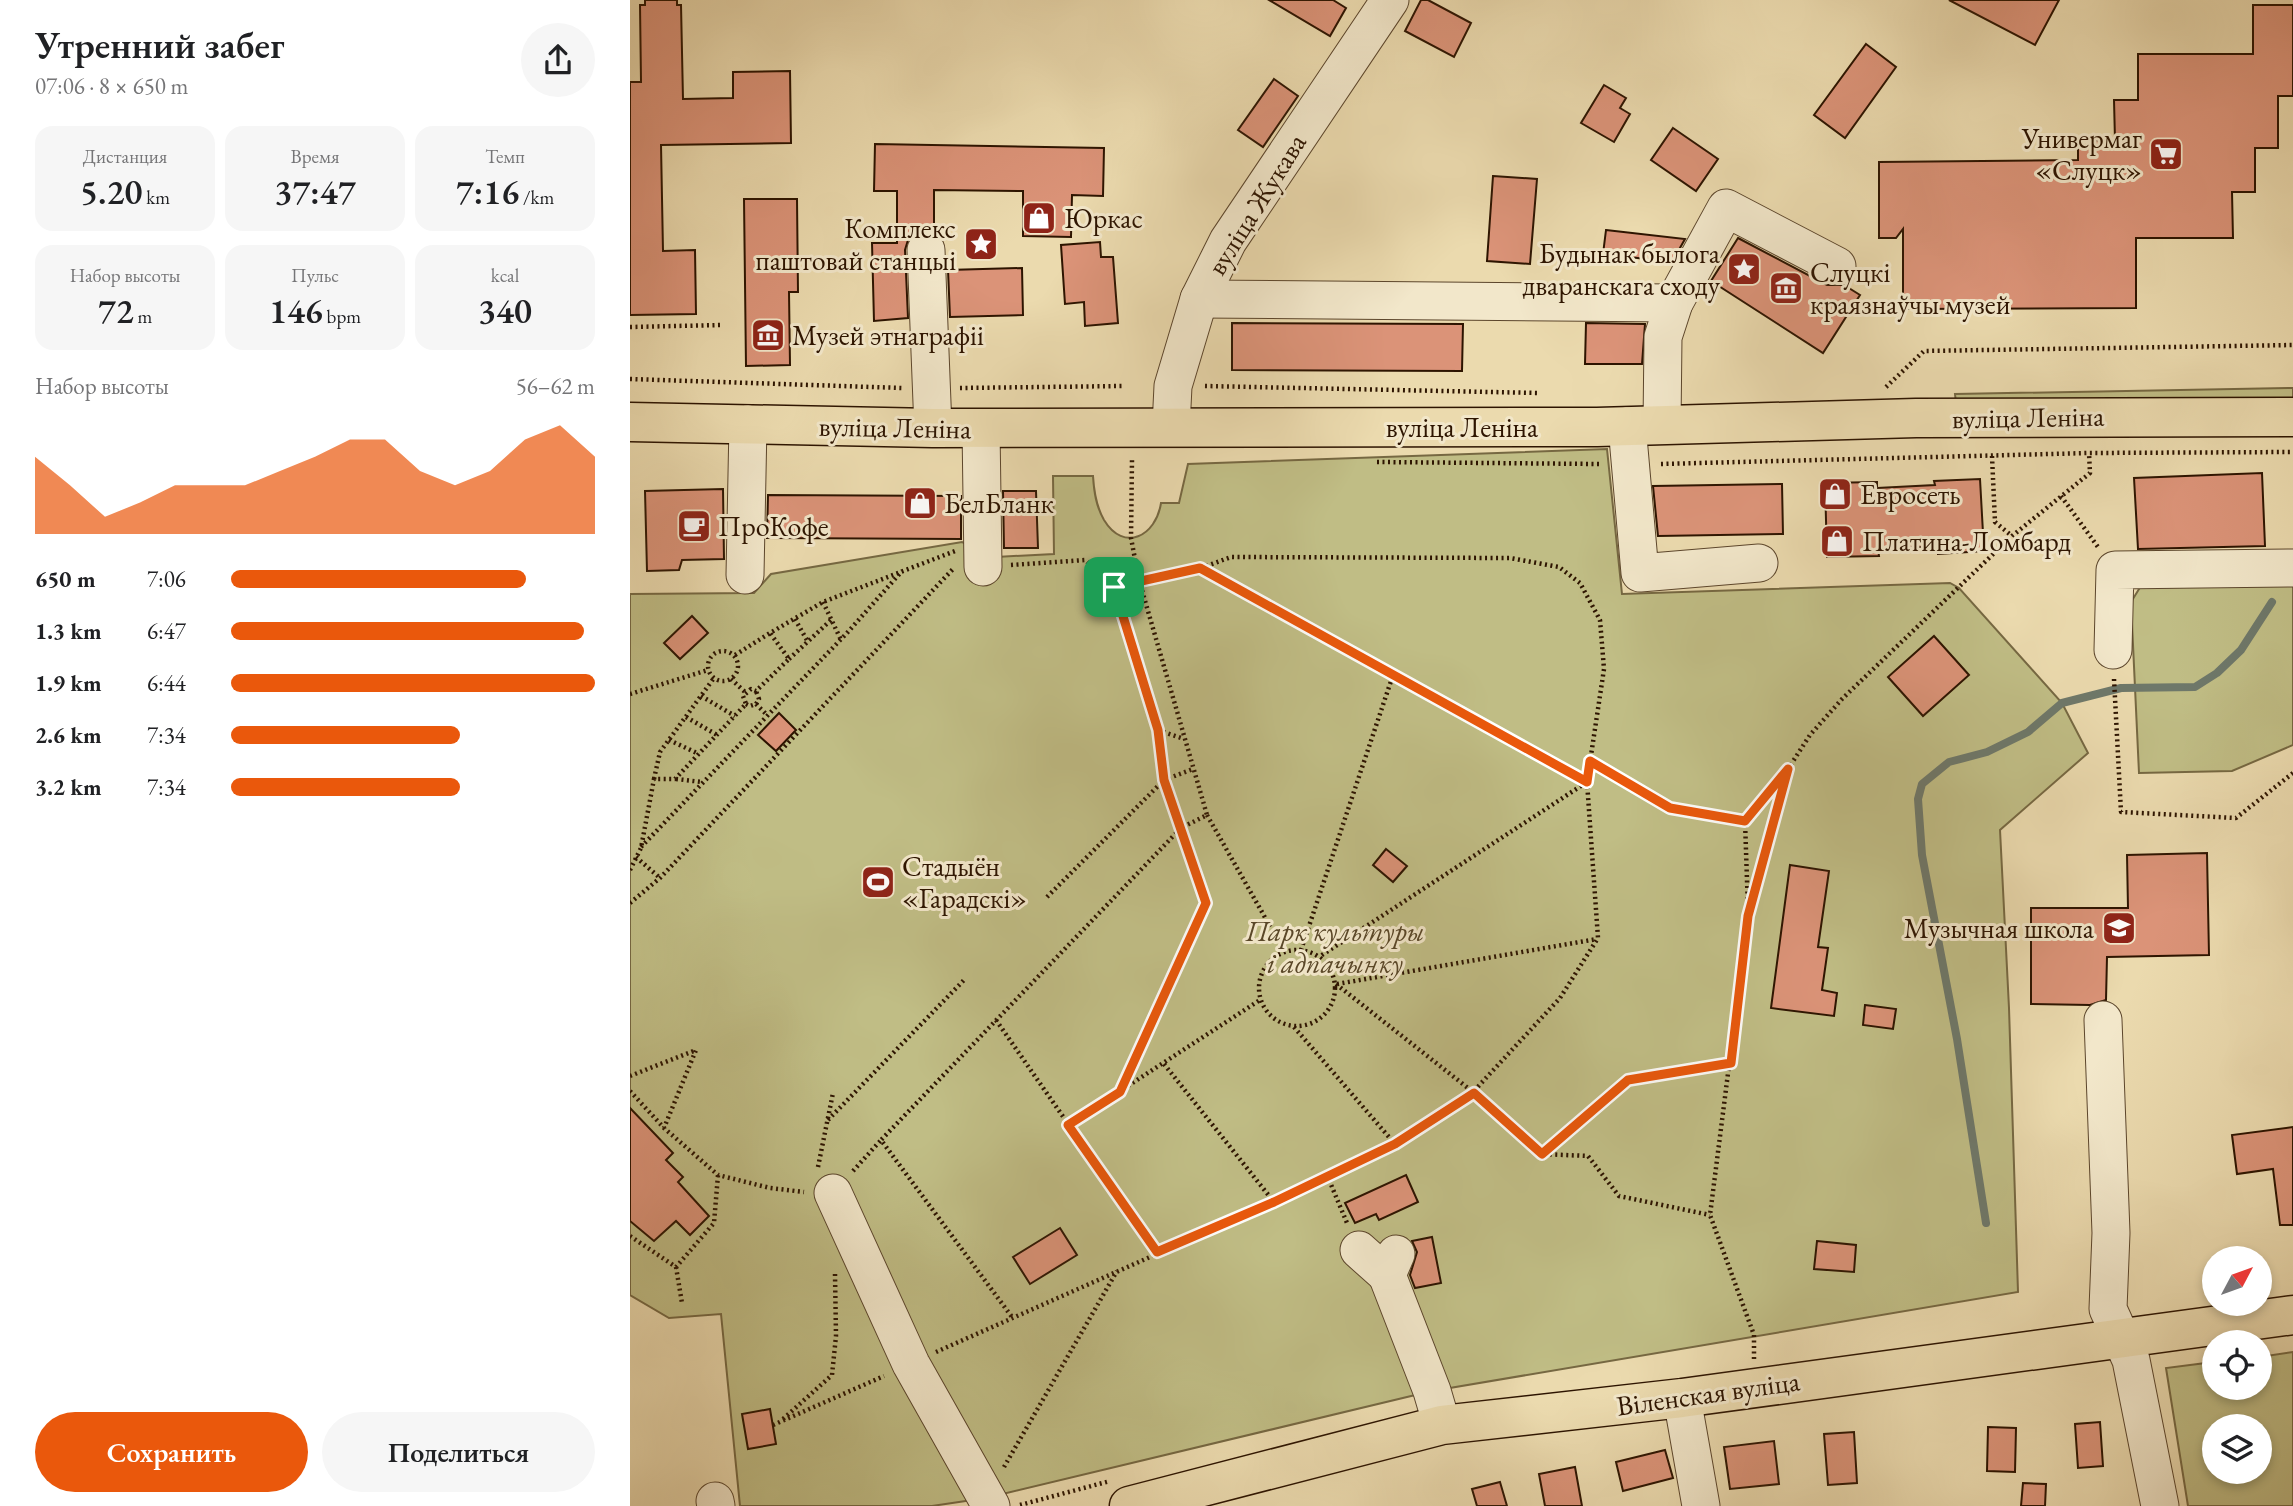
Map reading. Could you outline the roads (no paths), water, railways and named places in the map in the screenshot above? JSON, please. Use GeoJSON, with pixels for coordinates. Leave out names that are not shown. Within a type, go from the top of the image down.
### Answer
{"type":"FeatureCollection","features":[{"type":"Feature","properties":{"kind":"main road","name":"вуліца Леніна"},"geometry":{"type":"LineString","coordinates":[[630,422],[933,428],[1171,428],[1645,426],[2035,417],[2293,417]]}},
{"type":"Feature","properties":{"kind":"main road","name":"Віленская вуліца"},"geometry":{"type":"LineString","coordinates":[[1129,1506],[1442,1425],[1682,1398],[2293,1315]]}},
{"type":"Feature","properties":{"kind":"street","name":"вуліца Жукава"},"geometry":{"type":"LineString","coordinates":[[1171,428],[1173,386],[1199,299],[1228,241],[1390,0]]}},
{"type":"Feature","properties":{"kind":"street"},"geometry":{"type":"LineString","coordinates":[[1759,563],[1640,573],[1645,426],[1663,337],[1674,303],[1726,208],[1837,266]]}},
{"type":"Feature","properties":{"kind":"street"},"geometry":{"type":"LineString","coordinates":[[926,250],[933,428]]}},
{"type":"Feature","properties":{"kind":"street"},"geometry":{"type":"LineString","coordinates":[[1199,299],[1674,303]]}},
{"type":"Feature","properties":{"kind":"street"},"geometry":{"type":"LineString","coordinates":[[746,575],[748,424]]}},
{"type":"Feature","properties":{"kind":"street"},"geometry":{"type":"LineString","coordinates":[[974,561],[981,428]]}},
{"type":"Feature","properties":{"kind":"street"},"geometry":{"type":"LineString","coordinates":[[2113,650],[2115,570],[2293,568]]}},
{"type":"Feature","properties":{"kind":"street"},"geometry":{"type":"LineString","coordinates":[[2103,1020],[2111,1233],[2108,1309],[2131,1360],[2160,1506]]}},
{"type":"Feature","properties":{"kind":"street"},"geometry":{"type":"LineString","coordinates":[[823,1193],[911,1364],[989,1502]]}},
{"type":"Feature","properties":{"kind":"street"},"geometry":{"type":"LineString","coordinates":[[1359,1250],[1392,1265],[1442,1425]]}},
{"type":"Feature","properties":{"kind":"street"},"geometry":{"type":"LineString","coordinates":[[1682,1398],[1701,1506]]}},
{"type":"Feature","properties":{"kind":"waterway"},"geometry":{"type":"LineString","coordinates":[[1986,1223],[1957,1039],[1922,855],[1918,799],[1922,784],[1949,762],[1987,752],[2028,732],[2062,703],[2121,688],[2195,687],[2217,673],[2241,650],[2272,602]]}},
{"type":"Feature","properties":{"kind":"place","name":"Универмаг «Слуцк»"},"geometry":{"type":"Point","coordinates":[2166,154]}},
{"type":"Feature","properties":{"kind":"place","name":"Юркас"},"geometry":{"type":"Point","coordinates":[1039,218]}},
{"type":"Feature","properties":{"kind":"place","name":"Комплекс паштовай станцыі"},"geometry":{"type":"Point","coordinates":[981,244]}},
{"type":"Feature","properties":{"kind":"place","name":"Будынак былога дваранскага сходу"},"geometry":{"type":"Point","coordinates":[1744,269]}},
{"type":"Feature","properties":{"kind":"place","name":"Слуцкі краязнаўчы музей"},"geometry":{"type":"Point","coordinates":[1786,288]}},
{"type":"Feature","properties":{"kind":"place","name":"Музей этнаграфіі"},"geometry":{"type":"Point","coordinates":[768,335]}},
{"type":"Feature","properties":{"kind":"place","name":"Евросеть"},"geometry":{"type":"Point","coordinates":[1835,494]}},
{"type":"Feature","properties":{"kind":"place","name":"БелБланк"},"geometry":{"type":"Point","coordinates":[920,503]}},
{"type":"Feature","properties":{"kind":"place","name":"ПроКофе"},"geometry":{"type":"Point","coordinates":[694,526]}},
{"type":"Feature","properties":{"kind":"place","name":"Платина-Ломбард"},"geometry":{"type":"Point","coordinates":[1837,541]}},
{"type":"Feature","properties":{"kind":"place","name":"Стадыён «Гарадскі»"},"geometry":{"type":"Point","coordinates":[878,882]}},
{"type":"Feature","properties":{"kind":"place","name":"Музычная школа"},"geometry":{"type":"Point","coordinates":[2119,928]}},
{"type":"Feature","properties":{"kind":"park label","name":"Парк культуры і адпачынку"},"geometry":{"type":"Point","coordinates":[1335,947]}}]}
